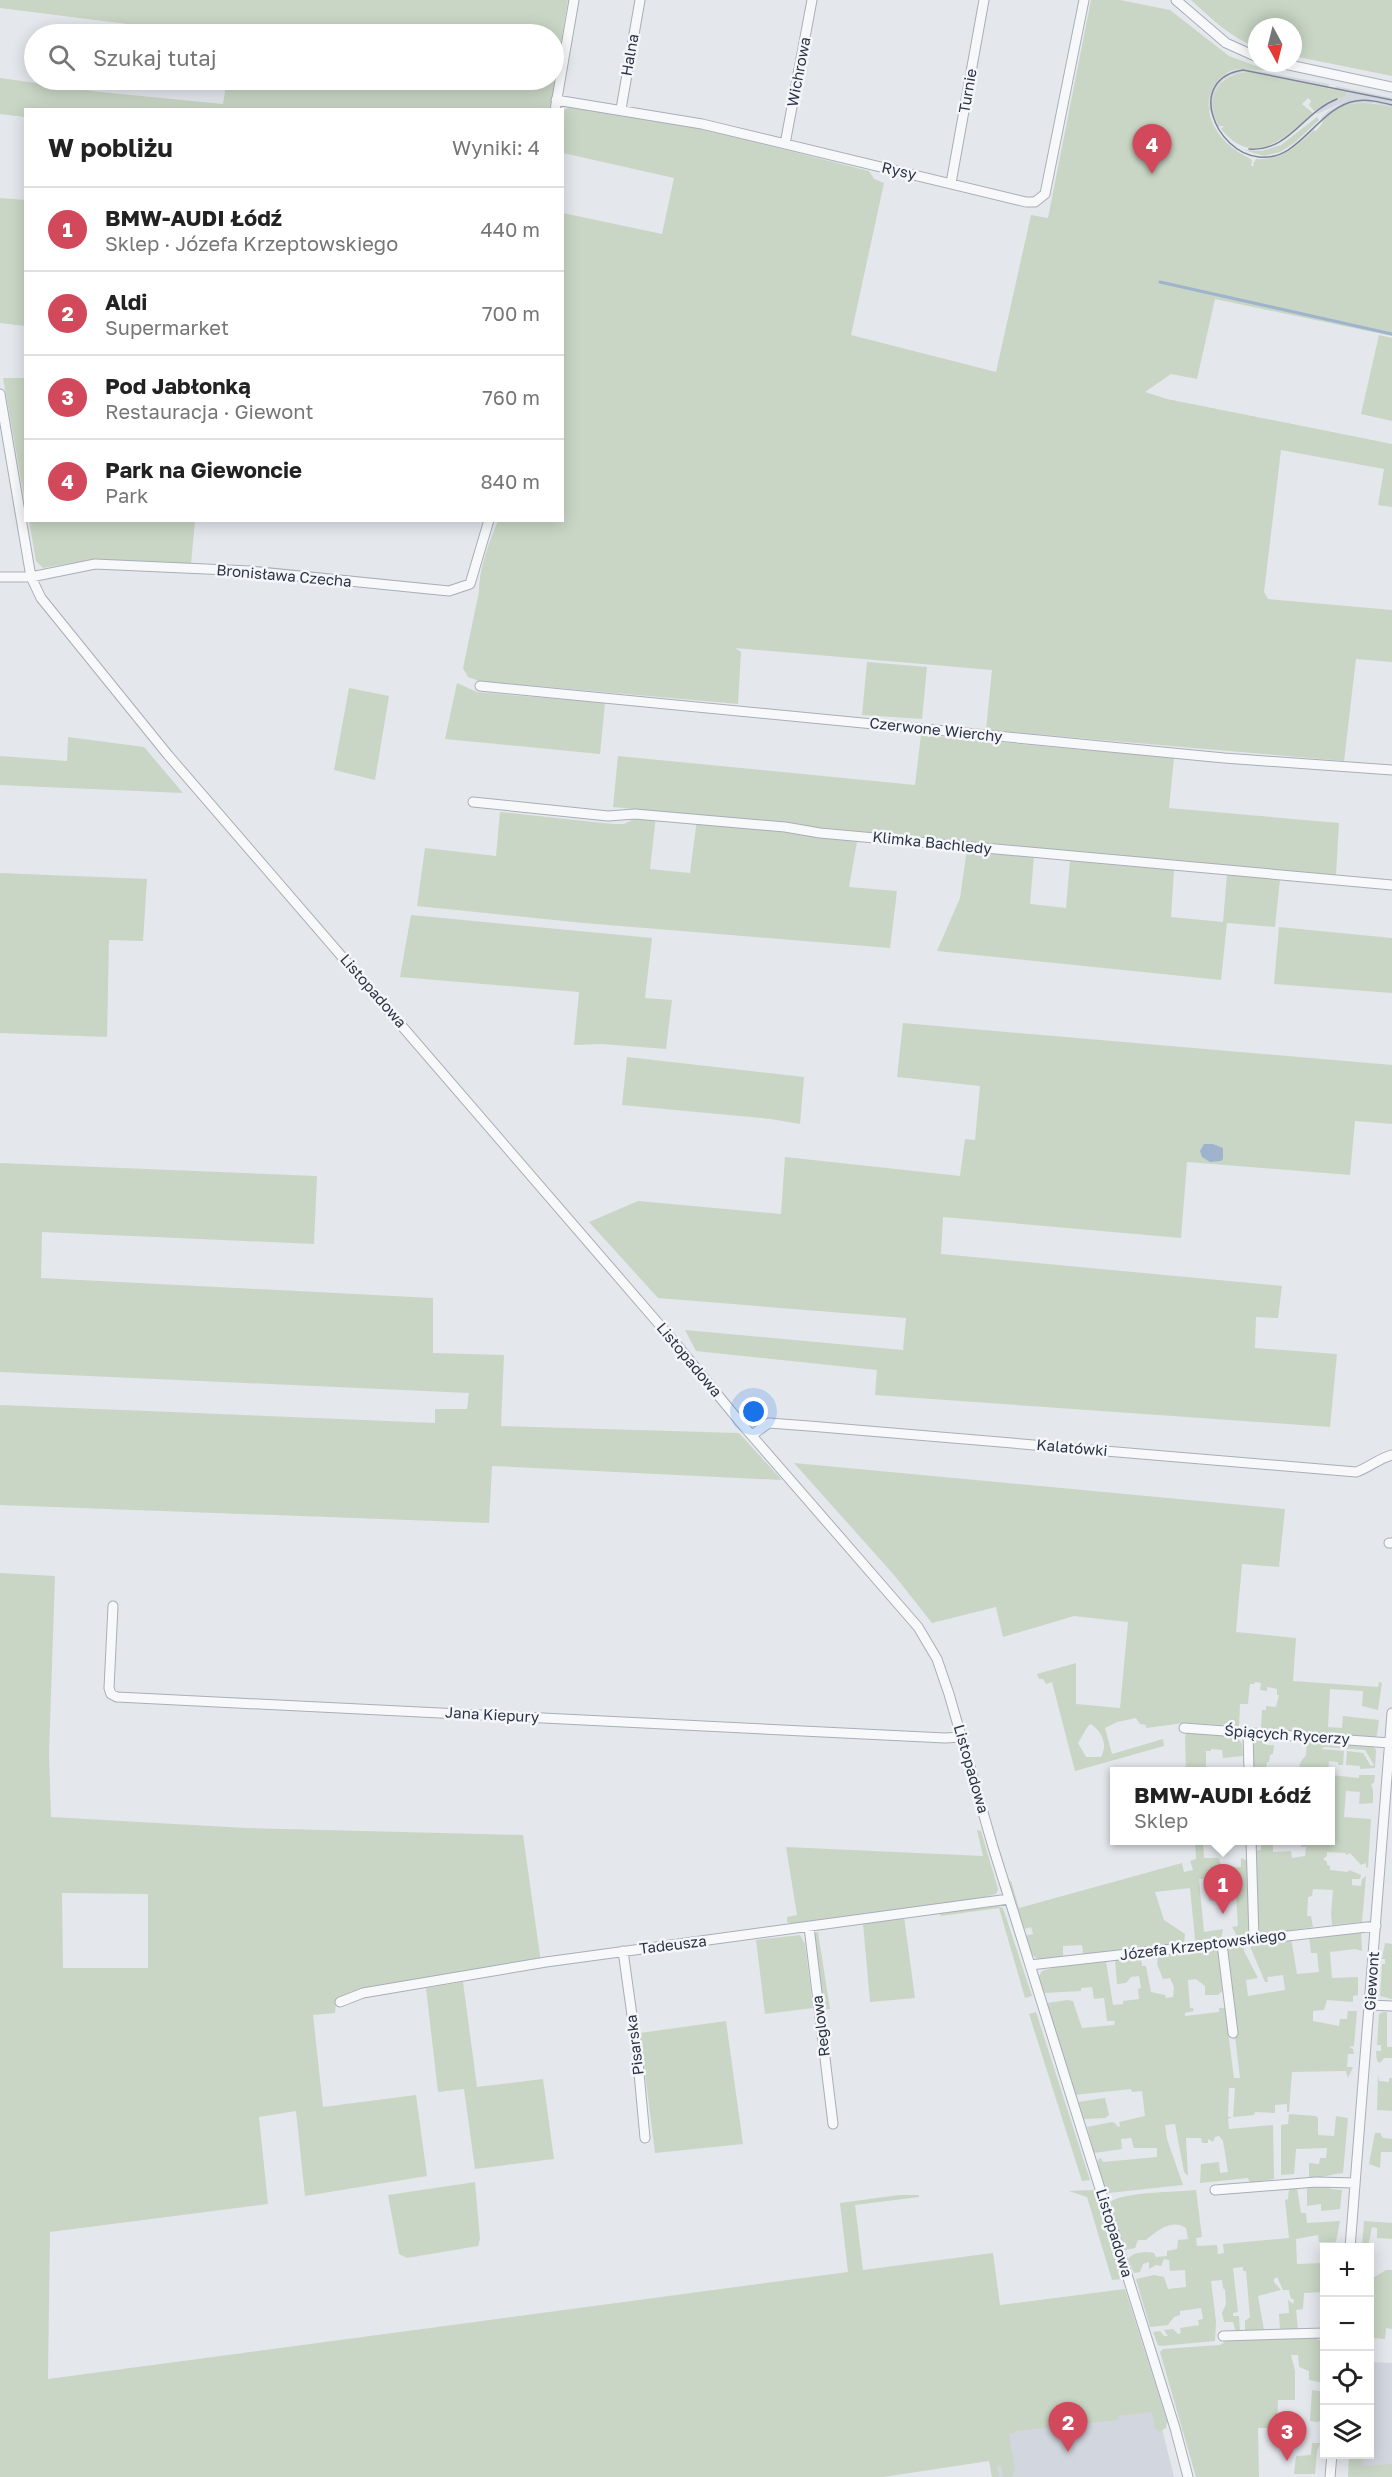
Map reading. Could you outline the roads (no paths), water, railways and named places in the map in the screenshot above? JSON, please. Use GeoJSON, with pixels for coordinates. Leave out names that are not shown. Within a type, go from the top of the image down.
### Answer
{"type":"FeatureCollection","features":[{"type":"Feature","properties":{"kind":"street"},"geometry":{"type":"LineString","coordinates":[[564,55],[574,0]]}},
{"type":"Feature","properties":{"kind":"street","name":"Halna"},"geometry":{"type":"LineString","coordinates":[[621,109],[640,0]]}},
{"type":"Feature","properties":{"kind":"street","name":"Wichrowa"},"geometry":{"type":"LineString","coordinates":[[785,144],[812,0]]}},
{"type":"Feature","properties":{"kind":"street","name":"Turnie"},"geometry":{"type":"LineString","coordinates":[[951,183],[984,0]]}},
{"type":"Feature","properties":{"kind":"street","name":"Rysy"},"geometry":{"type":"LineString","coordinates":[[555,105],[621,109],[702,124],[1026,202],[1035,202],[1045,194],[1084,0]]}},
{"type":"Feature","properties":{"kind":"street"},"geometry":{"type":"LineString","coordinates":[[1176,0],[1226,43],[1248,53]]}},
{"type":"Feature","properties":{"kind":"street"},"geometry":{"type":"LineString","coordinates":[[1302,68],[1392,87]]}},
{"type":"Feature","properties":{"kind":"street"},"geometry":{"type":"LineString","coordinates":[[555,105],[558,90]]}},
{"type":"Feature","properties":{"kind":"street","name":"Listopadowa"},"geometry":{"type":"LineString","coordinates":[[0,394],[31,577],[41,598],[168,755],[469,1102],[918,1627],[937,1659],[1009,1899],[1175,2428],[1188,2477]]}},
{"type":"Feature","properties":{"kind":"street","name":"Bronisława Czecha"},"geometry":{"type":"LineString","coordinates":[[31,577],[95,564],[250,571],[449,591],[470,584],[489,522]]}},
{"type":"Feature","properties":{"kind":"street"},"geometry":{"type":"LineString","coordinates":[[0,577],[31,577]]}},
{"type":"Feature","properties":{"kind":"street","name":"Czerwone Wierchy"},"geometry":{"type":"LineString","coordinates":[[480,686],[1224,758],[1392,770]]}},
{"type":"Feature","properties":{"kind":"street","name":"Klimka Bachledy"},"geometry":{"type":"LineString","coordinates":[[473,802],[608,816],[635,814],[785,827],[820,833],[1392,885]]}},
{"type":"Feature","properties":{"kind":"street","name":"Kalatówki"},"geometry":{"type":"LineString","coordinates":[[752,1435],[768,1423],[1356,1472],[1366,1469],[1381,1458],[1392,1455]]}},
{"type":"Feature","properties":{"kind":"street","name":"Jana Kiepury"},"geometry":{"type":"LineString","coordinates":[[113,1606],[109,1688],[111,1694],[117,1697],[945,1738],[962,1737]]}},
{"type":"Feature","properties":{"kind":"street","name":"Giewont"},"geometry":{"type":"LineString","coordinates":[[1350,2243],[1392,1713]]}},
{"type":"Feature","properties":{"kind":"street","name":"Śpiących Rycerzy"},"geometry":{"type":"LineString","coordinates":[[1184,1728],[1390,1743]]}},
{"type":"Feature","properties":{"kind":"street"},"geometry":{"type":"LineString","coordinates":[[1248,1732],[1249,1767]]}},
{"type":"Feature","properties":{"kind":"street"},"geometry":{"type":"LineString","coordinates":[[1251,1845],[1254,1939]]}},
{"type":"Feature","properties":{"kind":"street","name":"Tadeusza"},"geometry":{"type":"LineString","coordinates":[[340,2002],[363,1993],[623,1951],[1009,1899]]}},
{"type":"Feature","properties":{"kind":"street","name":"Józefa Krzeptowskiego"},"geometry":{"type":"LineString","coordinates":[[1030,1965],[1376,1926]]}},
{"type":"Feature","properties":{"kind":"street","name":"Reglowa"},"geometry":{"type":"LineString","coordinates":[[809,1927],[833,2124]]}},
{"type":"Feature","properties":{"kind":"street"},"geometry":{"type":"LineString","coordinates":[[1222,1944],[1233,2033]]}},
{"type":"Feature","properties":{"kind":"street","name":"Pisarska"},"geometry":{"type":"LineString","coordinates":[[623,1951],[637,2051],[645,2138]]}},
{"type":"Feature","properties":{"kind":"street"},"geometry":{"type":"LineString","coordinates":[[1370,2005],[1392,2006]]}},
{"type":"Feature","properties":{"kind":"street"},"geometry":{"type":"LineString","coordinates":[[1215,2190],[1316,2182],[1355,2183]]}},
{"type":"Feature","properties":{"kind":"street"},"geometry":{"type":"LineString","coordinates":[[1223,2336],[1320,2333]]}},
{"type":"Feature","properties":{"kind":"street"},"geometry":{"type":"LineString","coordinates":[[1330,2477],[1332,2459]]}},
{"type":"Feature","properties":{"kind":"water"},"geometry":{"type":"Polygon","coordinates":[[[1204,1144],[1213,1144],[1223,1148],[1223,1159],[1210,1162],[1202,1157],[1200,1151],[1204,1144]]]}},
{"type":"Feature","properties":{"kind":"waterway"},"geometry":{"type":"LineString","coordinates":[[1160,282],[1392,334]]}},
{"type":"Feature","properties":{"kind":"tram line"},"geometry":{"type":"LineString","coordinates":[[1392,100],[1243,70],[1225,76],[1215,87],[1211,100],[1213,115],[1219,130],[1230,143],[1243,152],[1259,157],[1273,156],[1286,151],[1342,105],[1365,100],[1392,105]]}},
{"type":"Feature","properties":{"kind":"tram line"},"geometry":{"type":"LineString","coordinates":[[1249,149],[1275,144],[1325,105],[1337,99]]}},
{"type":"Feature","properties":{"kind":"place","name":"Park na Giewoncie"},"geometry":{"type":"Point","coordinates":[1152,174]}},
{"type":"Feature","properties":{"kind":"place","name":"BMW-AUDI Łódź"},"geometry":{"type":"Point","coordinates":[1223,1914]}},
{"type":"Feature","properties":{"kind":"place","name":"Aldi"},"geometry":{"type":"Point","coordinates":[1068,2452]}},
{"type":"Feature","properties":{"kind":"place","name":"Pod Jabłonką"},"geometry":{"type":"Point","coordinates":[1287,2461]}}]}
